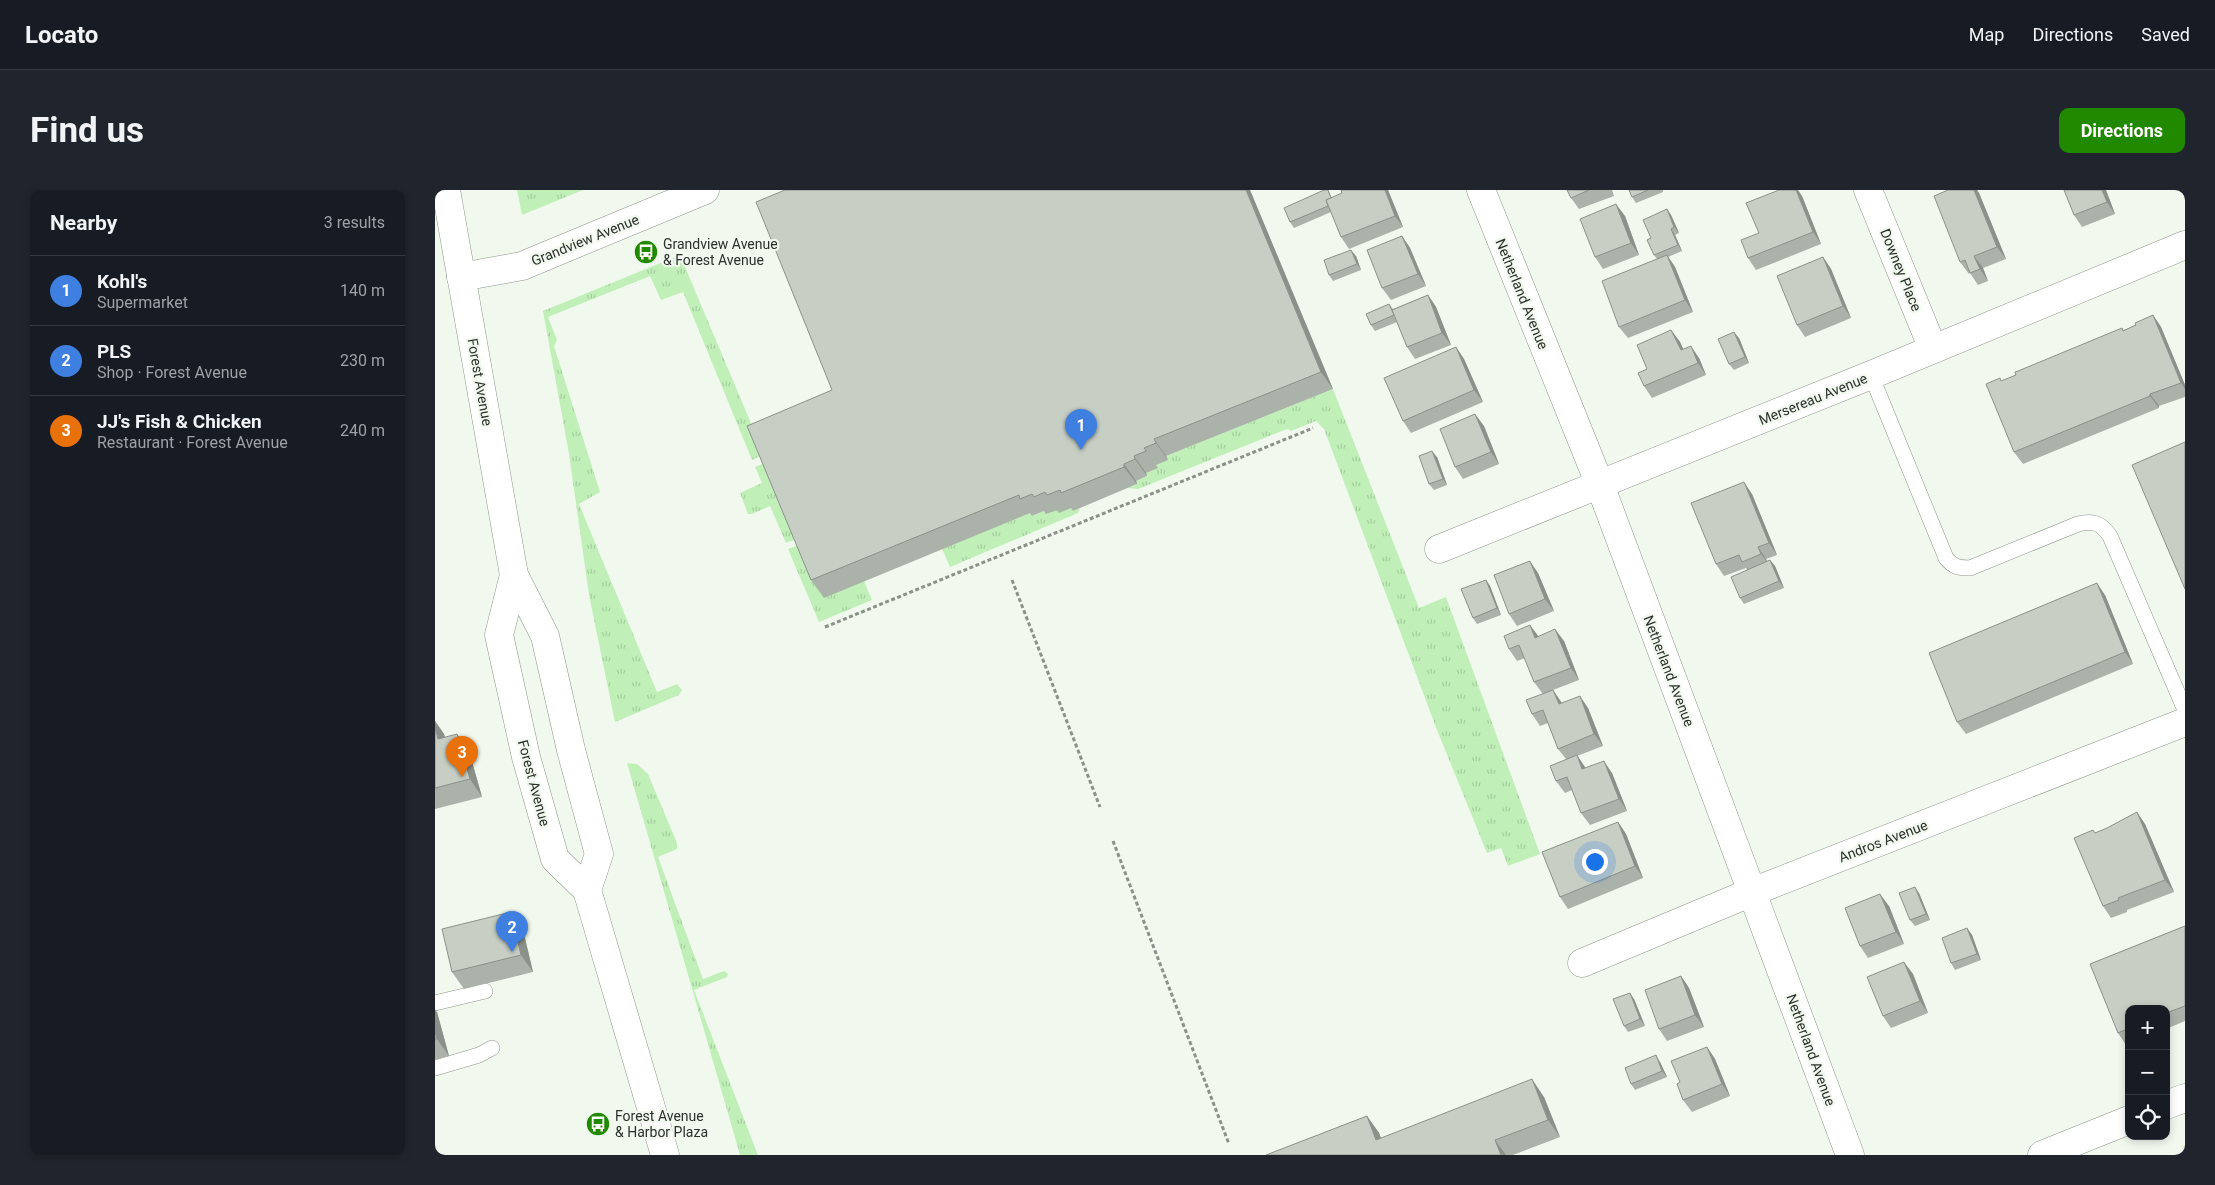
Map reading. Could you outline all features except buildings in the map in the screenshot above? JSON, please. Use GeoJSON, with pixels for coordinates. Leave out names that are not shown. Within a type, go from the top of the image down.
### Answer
{"type":"FeatureCollection","features":[{"type":"Feature","properties":{"kind":"street","name":"Forest Avenue"},"geometry":{"type":"LineString","coordinates":[[446,190],[514,575],[545,636],[571,750],[599,854],[587,890]]}},
{"type":"Feature","properties":{"kind":"street","name":"Grandview Avenue"},"geometry":{"type":"LineString","coordinates":[[461,277],[522,266],[705,190]]}},
{"type":"Feature","properties":{"kind":"street","name":"Netherland Avenue"},"geometry":{"type":"LineString","coordinates":[[1481,190],[1600,485],[1850,1155]]}},
{"type":"Feature","properties":{"kind":"street","name":"Downey Place"},"geometry":{"type":"LineString","coordinates":[[1868,190],[1933,349]]}},
{"type":"Feature","properties":{"kind":"street","name":"Mersereau Avenue"},"geometry":{"type":"LineString","coordinates":[[1439,549],[1871,375],[2185,245]]}},
{"type":"Feature","properties":{"kind":"street","name":"Forest Avenue"},"geometry":{"type":"LineString","coordinates":[[514,575],[499,635],[526,758],[555,859],[587,890],[665,1155]]}},
{"type":"Feature","properties":{"kind":"street","name":"Andros Avenue"},"geometry":{"type":"LineString","coordinates":[[1582,963],[1752,892],[2185,722]]}},
{"type":"Feature","properties":{"kind":"street"},"geometry":{"type":"LineString","coordinates":[[2170,1104],[2185,1098]]}},
{"type":"Feature","properties":{"kind":"street"},"geometry":{"type":"LineString","coordinates":[[2041,1155],[2125,1122]]}},
{"type":"Feature","properties":{"kind":"lane"},"geometry":{"type":"LineString","coordinates":[[1871,375],[1946,558],[1951,565],[1960,568],[1970,568],[2078,524],[2089,521],[2097,523],[2110,536],[2185,710]]}},
{"type":"Feature","properties":{"kind":"lane"},"geometry":{"type":"LineString","coordinates":[[435,1003],[485,991]]}},
{"type":"Feature","properties":{"kind":"lane"},"geometry":{"type":"LineString","coordinates":[[435,1068],[479,1055],[492,1048]]}},
{"type":"Feature","properties":{"kind":"path"},"geometry":{"type":"LineString","coordinates":[[825,627],[1313,428]]}},
{"type":"Feature","properties":{"kind":"path"},"geometry":{"type":"LineString","coordinates":[[1012,580],[1100,807]]}},
{"type":"Feature","properties":{"kind":"path"},"geometry":{"type":"LineString","coordinates":[[1113,841],[1229,1144]]}},
{"type":"Feature","properties":{"kind":"green space"},"geometry":{"type":"Polygon","coordinates":[[[517,190],[583,190],[522,215],[517,190]]]}},
{"type":"Feature","properties":{"kind":"green space"},"geometry":{"type":"Polygon","coordinates":[[[680,255],[764,454],[752,460],[683,292],[661,300],[650,276],[548,317],[557,340],[554,346],[600,492],[579,504],[657,692],[677,684],[682,690],[679,695],[615,722],[589,595],[569,454],[543,311],[680,255]]]}},
{"type":"Feature","properties":{"kind":"green space"},"geometry":{"type":"Polygon","coordinates":[[[1333,389],[1419,608],[1446,597],[1540,854],[1508,866],[1501,848],[1487,853],[1437,730],[1324,429],[1316,421],[1291,431],[1287,429],[1138,489],[1126,488],[1136,485],[1136,481],[1147,476],[1146,473],[1166,456],[1333,389]]]}},
{"type":"Feature","properties":{"kind":"green space"},"geometry":{"type":"Polygon","coordinates":[[[767,462],[799,538],[786,543],[770,506],[748,514],[740,493],[762,483],[755,467],[767,462]]]}},
{"type":"Feature","properties":{"kind":"green space"},"geometry":{"type":"Polygon","coordinates":[[[1072,507],[1073,511],[1080,508],[1078,513],[950,567],[942,549],[1031,512],[1033,516],[1044,511],[1072,507]]]}},
{"type":"Feature","properties":{"kind":"green space"},"geometry":{"type":"Polygon","coordinates":[[[801,544],[864,581],[872,600],[819,622],[788,549],[801,544]]]}},
{"type":"Feature","properties":{"kind":"green space"},"geometry":{"type":"Polygon","coordinates":[[[627,763],[637,764],[648,774],[677,843],[677,849],[658,857],[703,979],[724,971],[728,974],[727,977],[694,990],[758,1155],[740,1155],[627,763]]]}},
{"type":"Feature","properties":{"kind":"place","name":"Grandview Avenue & Forest Avenue"},"geometry":{"type":"Point","coordinates":[646,252]}},
{"type":"Feature","properties":{"kind":"place","name":"Kohl's"},"geometry":{"type":"Point","coordinates":[1081,450]}},
{"type":"Feature","properties":{"kind":"place","name":"JJ's Fish & Chicken"},"geometry":{"type":"Point","coordinates":[462,777]}},
{"type":"Feature","properties":{"kind":"place","name":"PLS"},"geometry":{"type":"Point","coordinates":[512,952]}},
{"type":"Feature","properties":{"kind":"place","name":"Forest Avenue & Harbor Plaza"},"geometry":{"type":"Point","coordinates":[598,1124]}}]}
